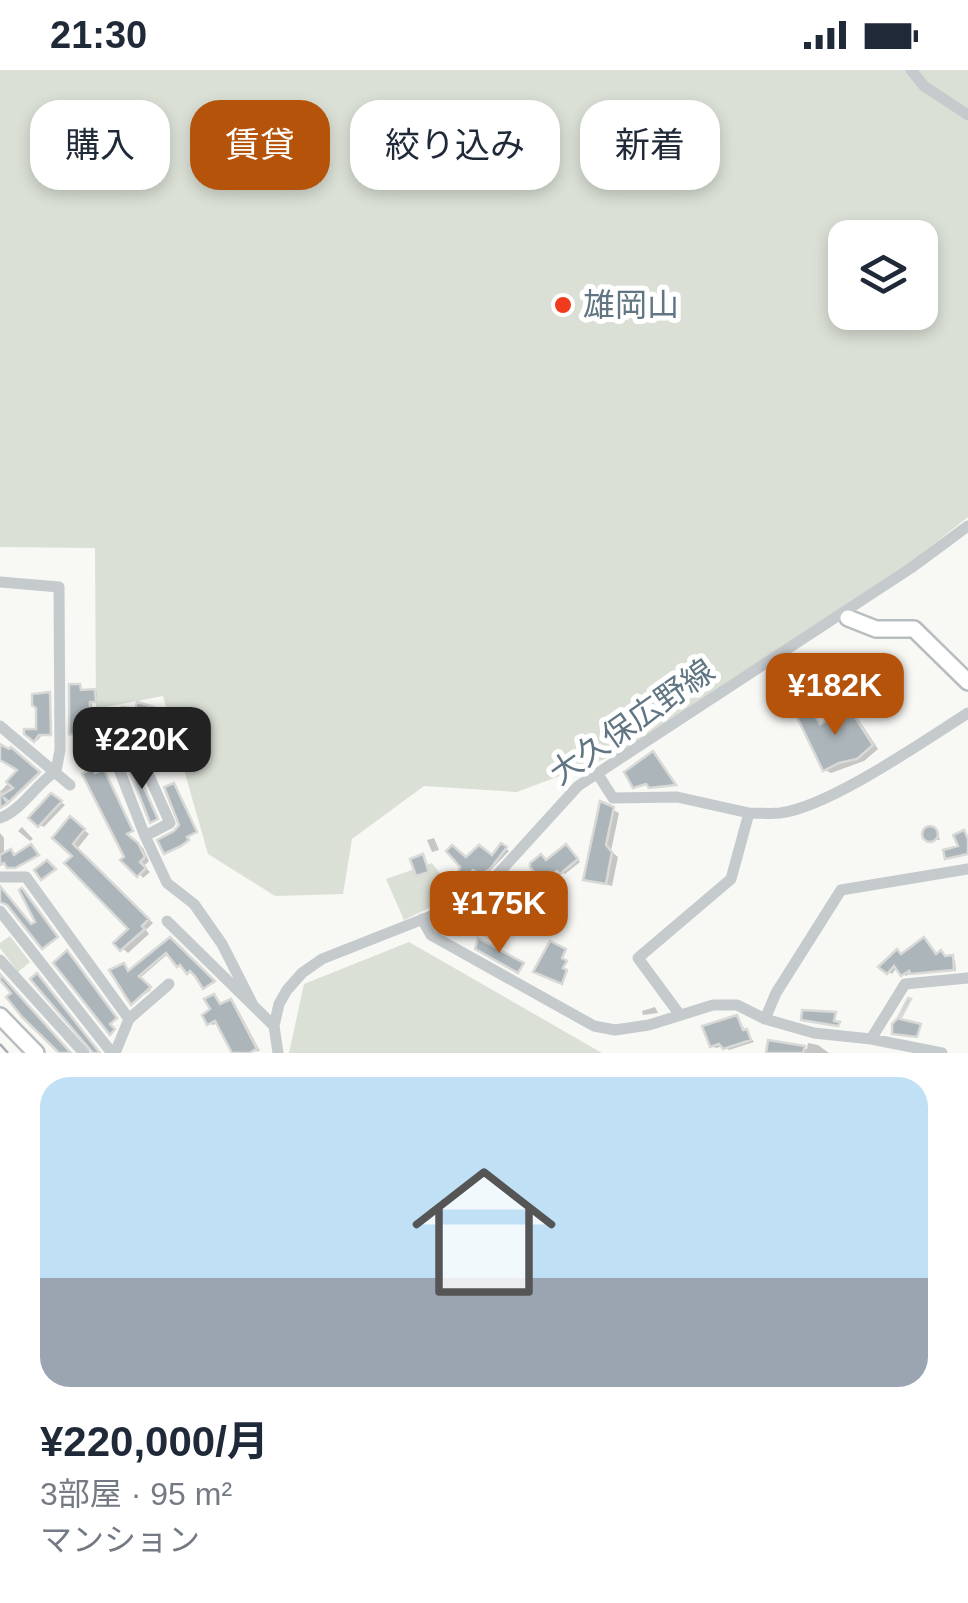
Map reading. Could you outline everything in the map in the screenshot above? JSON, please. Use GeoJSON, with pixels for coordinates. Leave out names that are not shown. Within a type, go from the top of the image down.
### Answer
{"type":"FeatureCollection","features":[{"type":"Feature","properties":{"kind":"main road"},"geometry":{"type":"LineString","coordinates":[[844,616],[876,629],[914,629],[968,682]]}},
{"type":"Feature","properties":{"kind":"main road"},"geometry":{"type":"LineString","coordinates":[[0,1016],[36,1053]]}},
{"type":"Feature","properties":{"kind":"street"},"geometry":{"type":"LineString","coordinates":[[911,70],[924,86],[968,115]]}},
{"type":"Feature","properties":{"kind":"street","name":"大久保広野線"},"geometry":{"type":"LineString","coordinates":[[274,1026],[286,990],[302,973],[322,959],[446,910],[497,875],[578,786],[844,616],[968,526]]}},
{"type":"Feature","properties":{"kind":"street"},"geometry":{"type":"LineString","coordinates":[[0,582],[59,587],[60,750],[56,772],[42,780],[9,815],[0,818]]}},
{"type":"Feature","properties":{"kind":"street"},"geometry":{"type":"LineString","coordinates":[[597,773],[612,798],[677,797],[749,814],[782,813],[810,804],[908,752],[968,714]]}},
{"type":"Feature","properties":{"kind":"street"},"geometry":{"type":"LineString","coordinates":[[145,836],[170,823],[127,726],[100,718],[108,746],[145,836],[167,883],[194,904],[222,944],[253,1005]]}},
{"type":"Feature","properties":{"kind":"street"},"geometry":{"type":"LineString","coordinates":[[0,726],[70,785]]}},
{"type":"Feature","properties":{"kind":"street"},"geometry":{"type":"LineString","coordinates":[[680,1015],[638,958],[731,879],[749,814]]}},
{"type":"Feature","properties":{"kind":"street"},"geometry":{"type":"LineString","coordinates":[[765,1019],[776,993],[841,890],[968,868]]}},
{"type":"Feature","properties":{"kind":"street"},"geometry":{"type":"LineString","coordinates":[[0,877],[26,876],[129,1020]]}},
{"type":"Feature","properties":{"kind":"street"},"geometry":{"type":"LineString","coordinates":[[0,911],[114,1053],[129,1020],[169,984]]}},
{"type":"Feature","properties":{"kind":"street"},"geometry":{"type":"LineString","coordinates":[[422,920],[431,934],[594,1026],[615,1030],[712,1005],[737,1006],[765,1019],[814,1032],[942,1053]]}},
{"type":"Feature","properties":{"kind":"street"},"geometry":{"type":"LineString","coordinates":[[167,921],[274,1026],[278,1053]]}},
{"type":"Feature","properties":{"kind":"street"},"geometry":{"type":"LineString","coordinates":[[0,960],[84,1053]]}},
{"type":"Feature","properties":{"kind":"street"},"geometry":{"type":"LineString","coordinates":[[871,1039],[905,984],[968,978]]}},
{"type":"Feature","properties":{"kind":"shaded area"},"geometry":{"type":"Polygon","coordinates":[[[0,70],[968,70],[968,517],[910,563],[618,754],[517,792],[424,786],[352,839],[343,894],[275,896],[208,854],[163,696],[96,709],[95,548],[0,547],[0,70]]]}},
{"type":"Feature","properties":{"kind":"shaded area"},"geometry":{"type":"Polygon","coordinates":[[[432,863],[456,895],[404,920],[386,879],[432,863]]]}},
{"type":"Feature","properties":{"kind":"shaded area"},"geometry":{"type":"Polygon","coordinates":[[[10,936],[30,962],[18,972],[0,948],[0,943],[10,936]]]}},
{"type":"Feature","properties":{"kind":"shaded area"},"geometry":{"type":"Polygon","coordinates":[[[409,942],[602,1053],[289,1053],[304,984],[409,942]]]}},
{"type":"Feature","properties":{"kind":"building"},"geometry":{"type":"Polygon","coordinates":[[[69,684],[80,684],[81,690],[95,689],[96,702],[90,702],[88,736],[69,734],[69,684]]]}},
{"type":"Feature","properties":{"kind":"building"},"geometry":{"type":"Polygon","coordinates":[[[50,692],[51,735],[39,735],[34,742],[24,734],[24,729],[36,729],[32,694],[50,692]]]}},
{"type":"Feature","properties":{"kind":"building"},"geometry":{"type":"Polygon","coordinates":[[[137,702],[154,707],[151,727],[137,725],[121,714],[122,707],[135,709],[137,702]]]}},
{"type":"Feature","properties":{"kind":"building"},"geometry":{"type":"Polygon","coordinates":[[[849,708],[873,745],[857,759],[823,771],[797,717],[811,709],[820,724],[849,708]]]}},
{"type":"Feature","properties":{"kind":"building"},"geometry":{"type":"Polygon","coordinates":[[[156,721],[170,723],[167,738],[155,736],[156,721]]]}},
{"type":"Feature","properties":{"kind":"building"},"geometry":{"type":"Polygon","coordinates":[[[0,744],[11,747],[40,772],[9,802],[3,797],[8,803],[0,808],[0,792],[2,795],[13,788],[6,782],[17,770],[0,760],[0,744]]]}},
{"type":"Feature","properties":{"kind":"building"},"geometry":{"type":"Polygon","coordinates":[[[653,751],[676,785],[649,788],[646,784],[633,788],[624,772],[653,751]]]}},
{"type":"Feature","properties":{"kind":"building"},"geometry":{"type":"Polygon","coordinates":[[[130,756],[158,819],[150,823],[125,759],[130,756]]]}},
{"type":"Feature","properties":{"kind":"building"},"geometry":{"type":"Polygon","coordinates":[[[93,768],[95,773],[104,769],[133,831],[127,834],[138,843],[145,857],[140,862],[146,868],[137,877],[120,860],[124,857],[82,774],[93,768]]]}},
{"type":"Feature","properties":{"kind":"building"},"geometry":{"type":"Polygon","coordinates":[[[174,783],[197,832],[164,854],[157,840],[179,825],[164,787],[174,783]]]}},
{"type":"Feature","properties":{"kind":"building"},"geometry":{"type":"Polygon","coordinates":[[[51,793],[62,801],[38,827],[28,818],[51,793]]]}},
{"type":"Feature","properties":{"kind":"building"},"geometry":{"type":"Polygon","coordinates":[[[600,801],[614,807],[606,845],[612,852],[606,884],[583,880],[600,801]]]}},
{"type":"Feature","properties":{"kind":"building"},"geometry":{"type":"Polygon","coordinates":[[[70,816],[85,829],[73,844],[149,919],[142,926],[145,929],[120,951],[113,943],[128,929],[64,863],[72,856],[52,838],[70,816]]]}},
{"type":"Feature","properties":{"kind":"building"},"geometry":{"type":"Polygon","coordinates":[[[930,826],[938,834],[930,842],[922,834],[930,826]]]}},
{"type":"Feature","properties":{"kind":"building"},"geometry":{"type":"Polygon","coordinates":[[[964,830],[968,854],[945,859],[943,850],[958,846],[953,835],[964,830]]]}},
{"type":"Feature","properties":{"kind":"building"},"geometry":{"type":"Polygon","coordinates":[[[501,843],[507,847],[491,868],[481,875],[473,870],[466,879],[458,873],[460,867],[446,851],[452,845],[466,857],[479,845],[492,855],[501,843]]]}},
{"type":"Feature","properties":{"kind":"building"},"geometry":{"type":"Polygon","coordinates":[[[31,844],[39,855],[15,868],[0,865],[0,855],[11,849],[14,855],[31,844]]]}},
{"type":"Feature","properties":{"kind":"building"},"geometry":{"type":"Polygon","coordinates":[[[566,844],[578,859],[546,881],[540,874],[537,876],[530,863],[541,854],[546,860],[566,844]]]}},
{"type":"Feature","properties":{"kind":"building"},"geometry":{"type":"Polygon","coordinates":[[[423,854],[429,872],[416,876],[410,859],[423,854]]]}},
{"type":"Feature","properties":{"kind":"building"},"geometry":{"type":"Polygon","coordinates":[[[47,860],[56,869],[41,880],[34,870],[47,860]]]}},
{"type":"Feature","properties":{"kind":"building"},"geometry":{"type":"Polygon","coordinates":[[[0,886],[31,924],[35,922],[19,890],[22,888],[58,937],[42,949],[7,905],[0,902],[0,886]]]}},
{"type":"Feature","properties":{"kind":"building"},"geometry":{"type":"Polygon","coordinates":[[[170,937],[215,981],[203,989],[190,971],[187,974],[180,965],[177,967],[166,953],[139,976],[151,987],[131,1005],[109,970],[124,963],[128,971],[170,937]]]}},
{"type":"Feature","properties":{"kind":"building"},"geometry":{"type":"Polygon","coordinates":[[[924,937],[936,954],[941,950],[945,956],[953,955],[954,970],[910,974],[909,971],[901,976],[894,966],[887,974],[878,967],[897,949],[901,954],[924,937]]]}},
{"type":"Feature","properties":{"kind":"building"},"geometry":{"type":"Polygon","coordinates":[[[478,938],[524,963],[518,973],[475,949],[478,938]]]}},
{"type":"Feature","properties":{"kind":"building"},"geometry":{"type":"Polygon","coordinates":[[[550,941],[566,949],[562,958],[567,961],[563,968],[567,970],[562,984],[533,972],[550,941]]]}},
{"type":"Feature","properties":{"kind":"building"},"geometry":{"type":"Polygon","coordinates":[[[67,950],[117,1018],[110,1024],[115,1029],[110,1035],[53,963],[67,950]]]}},
{"type":"Feature","properties":{"kind":"building"},"geometry":{"type":"Polygon","coordinates":[[[37,973],[100,1053],[93,1053],[30,979],[37,973]]]}},
{"type":"Feature","properties":{"kind":"building"},"geometry":{"type":"Polygon","coordinates":[[[0,974],[71,1053],[59,1053],[22,1017],[6,997],[11,993],[0,980],[0,974]]]}},
{"type":"Feature","properties":{"kind":"building"},"geometry":{"type":"Polygon","coordinates":[[[214,994],[220,1004],[231,999],[257,1049],[232,1053],[215,1021],[207,1025],[202,1015],[210,1009],[204,999],[214,994]]]}},
{"type":"Feature","properties":{"kind":"building"},"geometry":{"type":"Polygon","coordinates":[[[911,999],[900,1019],[921,1024],[917,1037],[892,1034],[892,1024],[911,999]]]}},
{"type":"Feature","properties":{"kind":"building"},"geometry":{"type":"Polygon","coordinates":[[[802,1010],[836,1012],[834,1021],[840,1022],[838,1026],[801,1020],[802,1010]]]}},
{"type":"Feature","properties":{"kind":"building"},"geometry":{"type":"Polygon","coordinates":[[[737,1015],[751,1040],[723,1049],[719,1044],[710,1047],[702,1026],[737,1015]]]}},
{"type":"Feature","properties":{"kind":"building"},"geometry":{"type":"Polygon","coordinates":[[[768,1040],[805,1046],[803,1053],[766,1053],[768,1040]]]}},
{"type":"Feature","properties":{"kind":"railway"},"geometry":{"type":"LineString","coordinates":[[0,1044],[8,1053]]}},
{"type":"Feature","properties":{"kind":"place","name":"雄岡山"},"geometry":{"type":"Point","coordinates":[563,305]}}]}
